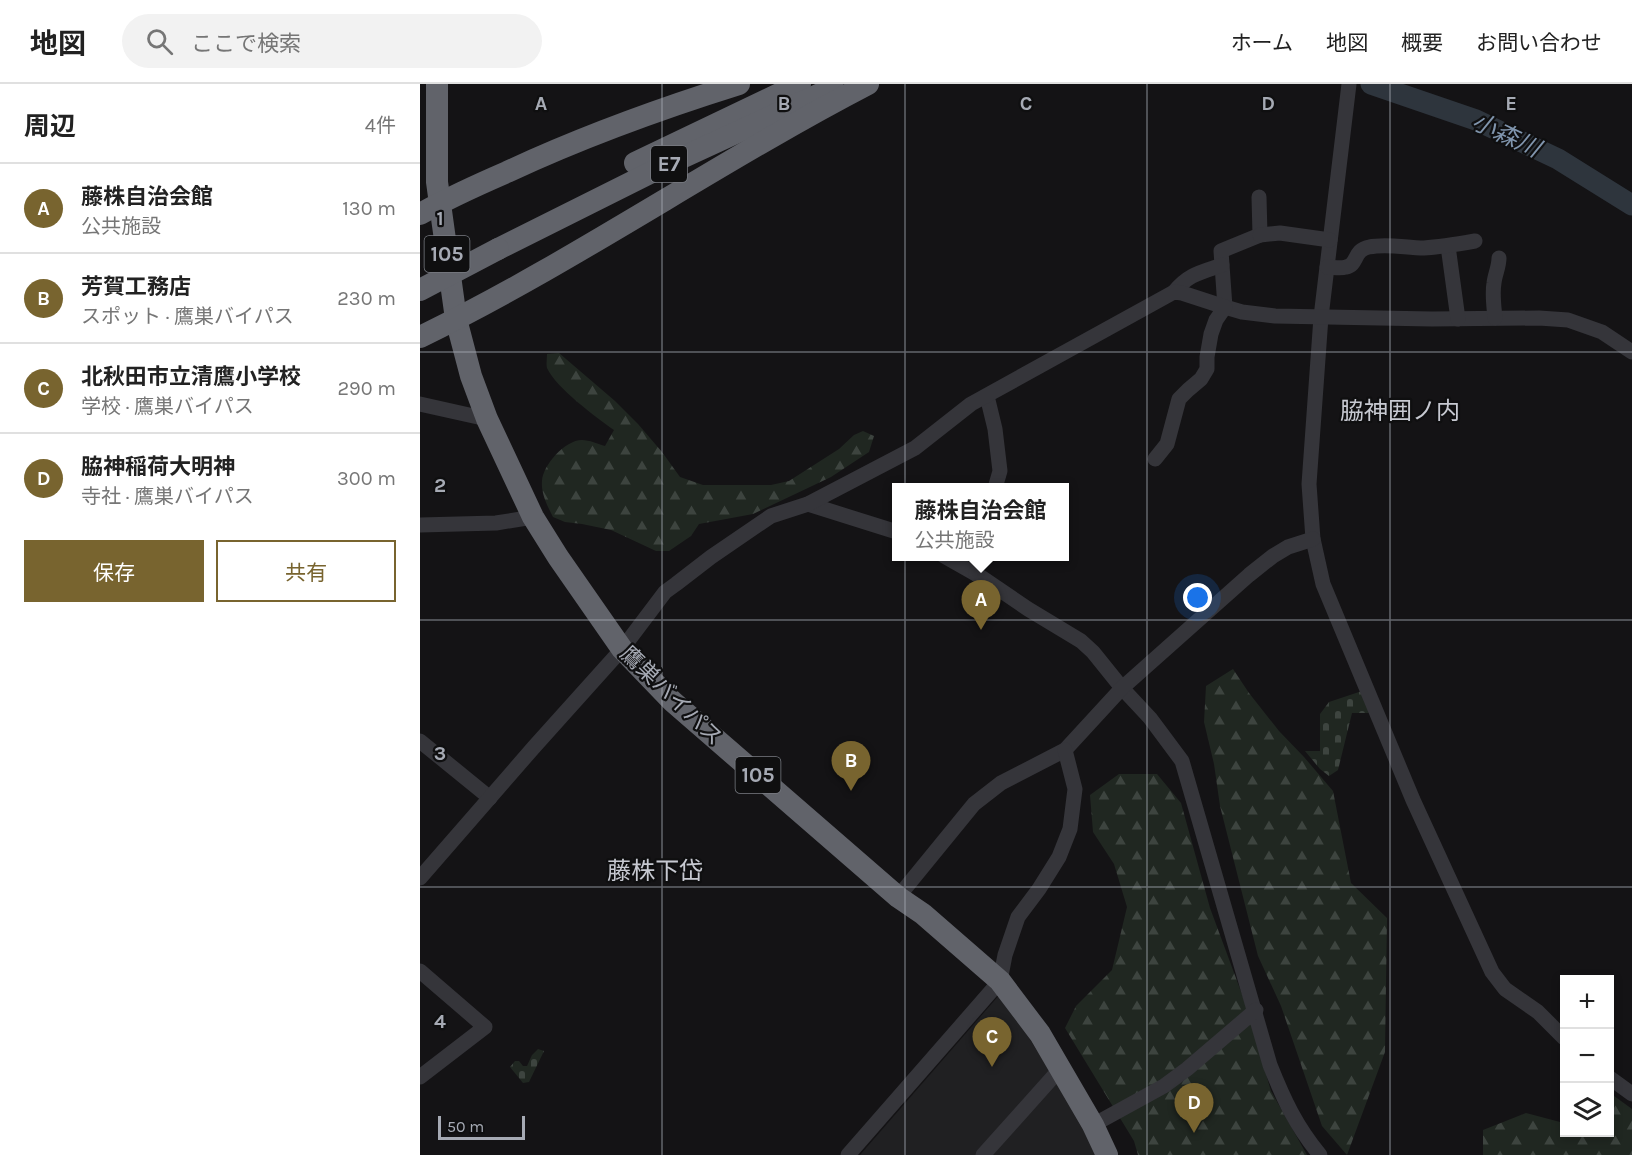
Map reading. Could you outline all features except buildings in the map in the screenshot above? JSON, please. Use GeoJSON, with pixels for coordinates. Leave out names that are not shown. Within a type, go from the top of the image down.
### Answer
{"type":"FeatureCollection","features":[{"type":"Feature","properties":{"kind":"highway","name":"鷹巣バイパス"},"geometry":{"type":"LineString","coordinates":[[437,84],[437,182],[456,319],[471,376],[487,419],[533,518],[622,649],[672,701],[898,897],[923,914],[1000,981],[1040,1034],[1093,1125],[1107,1155]]}},
{"type":"Feature","properties":{"kind":"highway"},"geometry":{"type":"LineString","coordinates":[[420,214],[440,202],[611,127],[739,84]]}},
{"type":"Feature","properties":{"kind":"highway","name":"E7"},"geometry":{"type":"LineString","coordinates":[[420,290],[495,242],[670,146],[800,84]]}},
{"type":"Feature","properties":{"kind":"highway","name":"E7"},"geometry":{"type":"LineString","coordinates":[[420,272],[495,242],[843,84]]}},
{"type":"Feature","properties":{"kind":"highway"},"geometry":{"type":"LineString","coordinates":[[420,337],[580,250],[786,129],[868,84]]}},
{"type":"Feature","properties":{"kind":"street"},"geometry":{"type":"LineString","coordinates":[[1349,84],[1321,317],[1309,484],[1313,539],[1323,584],[1413,800],[1492,972],[1505,989],[1538,1012],[1560,1034]]}},
{"type":"Feature","properties":{"kind":"street"},"geometry":{"type":"LineString","coordinates":[[1259,197],[1260,235]]}},
{"type":"Feature","properties":{"kind":"street"},"geometry":{"type":"LineString","coordinates":[[1155,459],[1167,444],[1179,399],[1201,379],[1207,369],[1211,334],[1216,320],[1225,307],[1221,251],[1260,235],[1280,233],[1330,240]]}},
{"type":"Feature","properties":{"kind":"street"},"geometry":{"type":"LineString","coordinates":[[1327,267],[1347,267],[1354,262],[1357,253],[1366,248],[1385,245],[1423,248],[1475,241]]}},
{"type":"Feature","properties":{"kind":"street"},"geometry":{"type":"LineString","coordinates":[[1448,246],[1458,319]]}},
{"type":"Feature","properties":{"kind":"street"},"geometry":{"type":"LineString","coordinates":[[1495,318],[1493,286],[1499,258]]}},
{"type":"Feature","properties":{"kind":"street"},"geometry":{"type":"LineString","coordinates":[[420,878],[622,649],[665,592],[771,516],[808,504],[915,448],[971,405],[1174,292],[1182,281],[1222,265]]}},
{"type":"Feature","properties":{"kind":"street"},"geometry":{"type":"LineString","coordinates":[[1174,292],[1253,314],[1568,320],[1602,332],[1632,352]]}},
{"type":"Feature","properties":{"kind":"street"},"geometry":{"type":"LineString","coordinates":[[987,396],[995,429],[1000,471],[996,483]]}},
{"type":"Feature","properties":{"kind":"street"},"geometry":{"type":"LineString","coordinates":[[420,404],[487,419]]}},
{"type":"Feature","properties":{"kind":"street"},"geometry":{"type":"LineString","coordinates":[[808,504],[892,530]]}},
{"type":"Feature","properties":{"kind":"street"},"geometry":{"type":"LineString","coordinates":[[420,525],[496,523],[533,518]]}},
{"type":"Feature","properties":{"kind":"street"},"geometry":{"type":"LineString","coordinates":[[898,897],[974,804],[1001,783],[1065,750],[1122,688],[1257,569],[1288,547],[1313,539]]}},
{"type":"Feature","properties":{"kind":"street"},"geometry":{"type":"LineString","coordinates":[[953,561],[1081,641],[1150,718],[1182,762],[1256,1010],[1270,1065],[1287,1106],[1320,1155]]}},
{"type":"Feature","properties":{"kind":"street"},"geometry":{"type":"LineString","coordinates":[[976,574],[977,561]]}},
{"type":"Feature","properties":{"kind":"street"},"geometry":{"type":"LineString","coordinates":[[420,741],[490,798]]}},
{"type":"Feature","properties":{"kind":"street"},"geometry":{"type":"LineString","coordinates":[[848,1155],[1000,981],[1005,955],[1018,917],[1059,857],[1070,829],[1076,789],[1065,750]]}},
{"type":"Feature","properties":{"kind":"street"},"geometry":{"type":"LineString","coordinates":[[420,971],[485,1027],[420,1077]]}},
{"type":"Feature","properties":{"kind":"street"},"geometry":{"type":"LineString","coordinates":[[1093,1125],[1164,1086],[1256,1010]]}},
{"type":"Feature","properties":{"kind":"street"},"geometry":{"type":"LineString","coordinates":[[983,1155],[1060,1069]]}},
{"type":"Feature","properties":{"kind":"street"},"geometry":{"type":"LineString","coordinates":[[1614,1081],[1632,1094]]}},
{"type":"Feature","properties":{"kind":"shaded area"},"geometry":{"type":"Polygon","coordinates":[[[1001,993],[1093,1140],[1099,1155],[860,1155],[1001,993]]]}},
{"type":"Feature","properties":{"kind":"green space"},"geometry":{"type":"Polygon","coordinates":[[[559,353],[638,424],[680,477],[703,485],[771,485],[789,481],[839,449],[854,435],[863,431],[874,436],[869,452],[831,477],[753,514],[699,524],[691,536],[669,551],[656,551],[611,530],[565,522],[553,517],[551,513],[542,490],[542,481],[546,468],[556,454],[575,441],[591,441],[605,446],[614,430],[577,402],[552,376],[547,368],[547,354],[559,353]]]}},
{"type":"Feature","properties":{"kind":"green space"},"geometry":{"type":"Polygon","coordinates":[[[1233,669],[1279,731],[1333,791],[1351,883],[1387,918],[1385,1052],[1347,1155],[1322,1126],[1281,1006],[1258,956],[1220,806],[1214,764],[1204,722],[1206,686],[1233,669]]]}},
{"type":"Feature","properties":{"kind":"green space"},"geometry":{"type":"Polygon","coordinates":[[[1362,691],[1369,713],[1352,713],[1338,770],[1329,776],[1305,751],[1320,751],[1320,714],[1329,702],[1362,691]]]}},
{"type":"Feature","properties":{"kind":"green space"},"geometry":{"type":"Polygon","coordinates":[[[1119,774],[1157,774],[1181,803],[1210,908],[1243,997],[1271,1091],[1307,1155],[1138,1155],[1134,1141],[1065,1028],[1076,1006],[1112,970],[1127,907],[1114,864],[1093,832],[1090,795],[1119,774]]]}},
{"type":"Feature","properties":{"kind":"green space"},"geometry":{"type":"Polygon","coordinates":[[[538,1049],[544,1051],[529,1082],[523,1083],[510,1067],[515,1061],[527,1066],[538,1049]]]}},
{"type":"Feature","properties":{"kind":"green space"},"geometry":{"type":"Polygon","coordinates":[[[1614,1096],[1632,1109],[1632,1155],[1483,1155],[1483,1130],[1526,1113],[1560,1122],[1560,1137],[1614,1137],[1614,1096]]]}},
{"type":"Feature","properties":{"kind":"waterway","name":"小森川"},"geometry":{"type":"LineString","coordinates":[[1371,84],[1476,120],[1558,159],[1632,205]]}},
{"type":"Feature","properties":{"kind":"place","name":"藤株自治会館"},"geometry":{"type":"Point","coordinates":[981,630]}},
{"type":"Feature","properties":{"kind":"place","name":"芳賀工務店"},"geometry":{"type":"Point","coordinates":[851,791]}},
{"type":"Feature","properties":{"kind":"place","name":"北秋田市立清鷹小学校"},"geometry":{"type":"Point","coordinates":[992,1067]}},
{"type":"Feature","properties":{"kind":"place","name":"脇神稲荷大明神"},"geometry":{"type":"Point","coordinates":[1194,1133]}},
{"type":"Feature","properties":{"kind":"district","name":"脇神囲ノ内"},"geometry":{"type":"Point","coordinates":[1400,411]}},
{"type":"Feature","properties":{"kind":"district","name":"藤株下岱"},"geometry":{"type":"Point","coordinates":[655,871]}}]}
